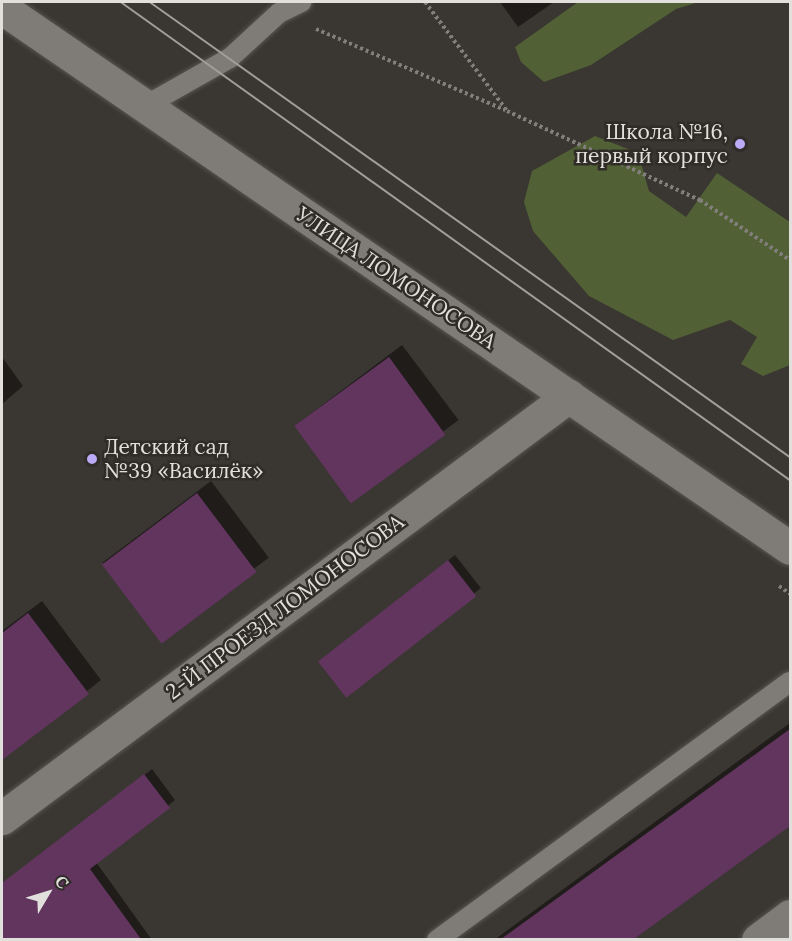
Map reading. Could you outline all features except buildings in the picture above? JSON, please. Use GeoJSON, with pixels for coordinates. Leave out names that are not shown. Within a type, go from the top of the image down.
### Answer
{"type":"FeatureCollection","features":[{"type":"Feature","properties":{"kind":"street","name":"УЛИЦА ЛОМОНОСОВА"},"geometry":{"type":"LineString","coordinates":[[2,8],[790,548]]}},
{"type":"Feature","properties":{"kind":"street","name":"2-Й ПРОЕЗД ЛОМОНОСОВА"},"geometry":{"type":"LineString","coordinates":[[2,818],[569,396]]}},
{"type":"Feature","properties":{"kind":"street"},"geometry":{"type":"LineString","coordinates":[[758,939],[790,916]]}},
{"type":"Feature","properties":{"kind":"lane"},"geometry":{"type":"LineString","coordinates":[[145,106],[230,58],[280,7],[302,2]]}},
{"type":"Feature","properties":{"kind":"lane"},"geometry":{"type":"LineString","coordinates":[[437,939],[790,682]]}},
{"type":"Feature","properties":{"kind":"path"},"geometry":{"type":"LineString","coordinates":[[425,2],[507,111]]}},
{"type":"Feature","properties":{"kind":"path"},"geometry":{"type":"LineString","coordinates":[[280,7],[700,200],[790,260]]}},
{"type":"Feature","properties":{"kind":"green space"},"geometry":{"type":"Polygon","coordinates":[[[578,2],[699,2],[676,9],[591,65],[544,82],[521,62],[515,47],[578,2]]]}},
{"type":"Feature","properties":{"kind":"green space"},"geometry":{"type":"Polygon","coordinates":[[[595,136],[638,153],[649,191],[686,217],[717,173],[790,222],[790,365],[763,376],[741,364],[757,337],[730,320],[673,340],[589,296],[533,231],[524,202],[532,171],[595,136]]]}},
{"type":"Feature","properties":{"kind":"tram line"},"geometry":{"type":"LineString","coordinates":[[121,2],[790,480]]}},
{"type":"Feature","properties":{"kind":"tram line"},"geometry":{"type":"LineString","coordinates":[[150,2],[790,457]]}},
{"type":"Feature","properties":{"kind":"place","name":"Школа №16, первый корпус"},"geometry":{"type":"Point","coordinates":[740,144]}},
{"type":"Feature","properties":{"kind":"place","name":"Детский сад №39 «Василёк»"},"geometry":{"type":"Point","coordinates":[92,459]}}]}
